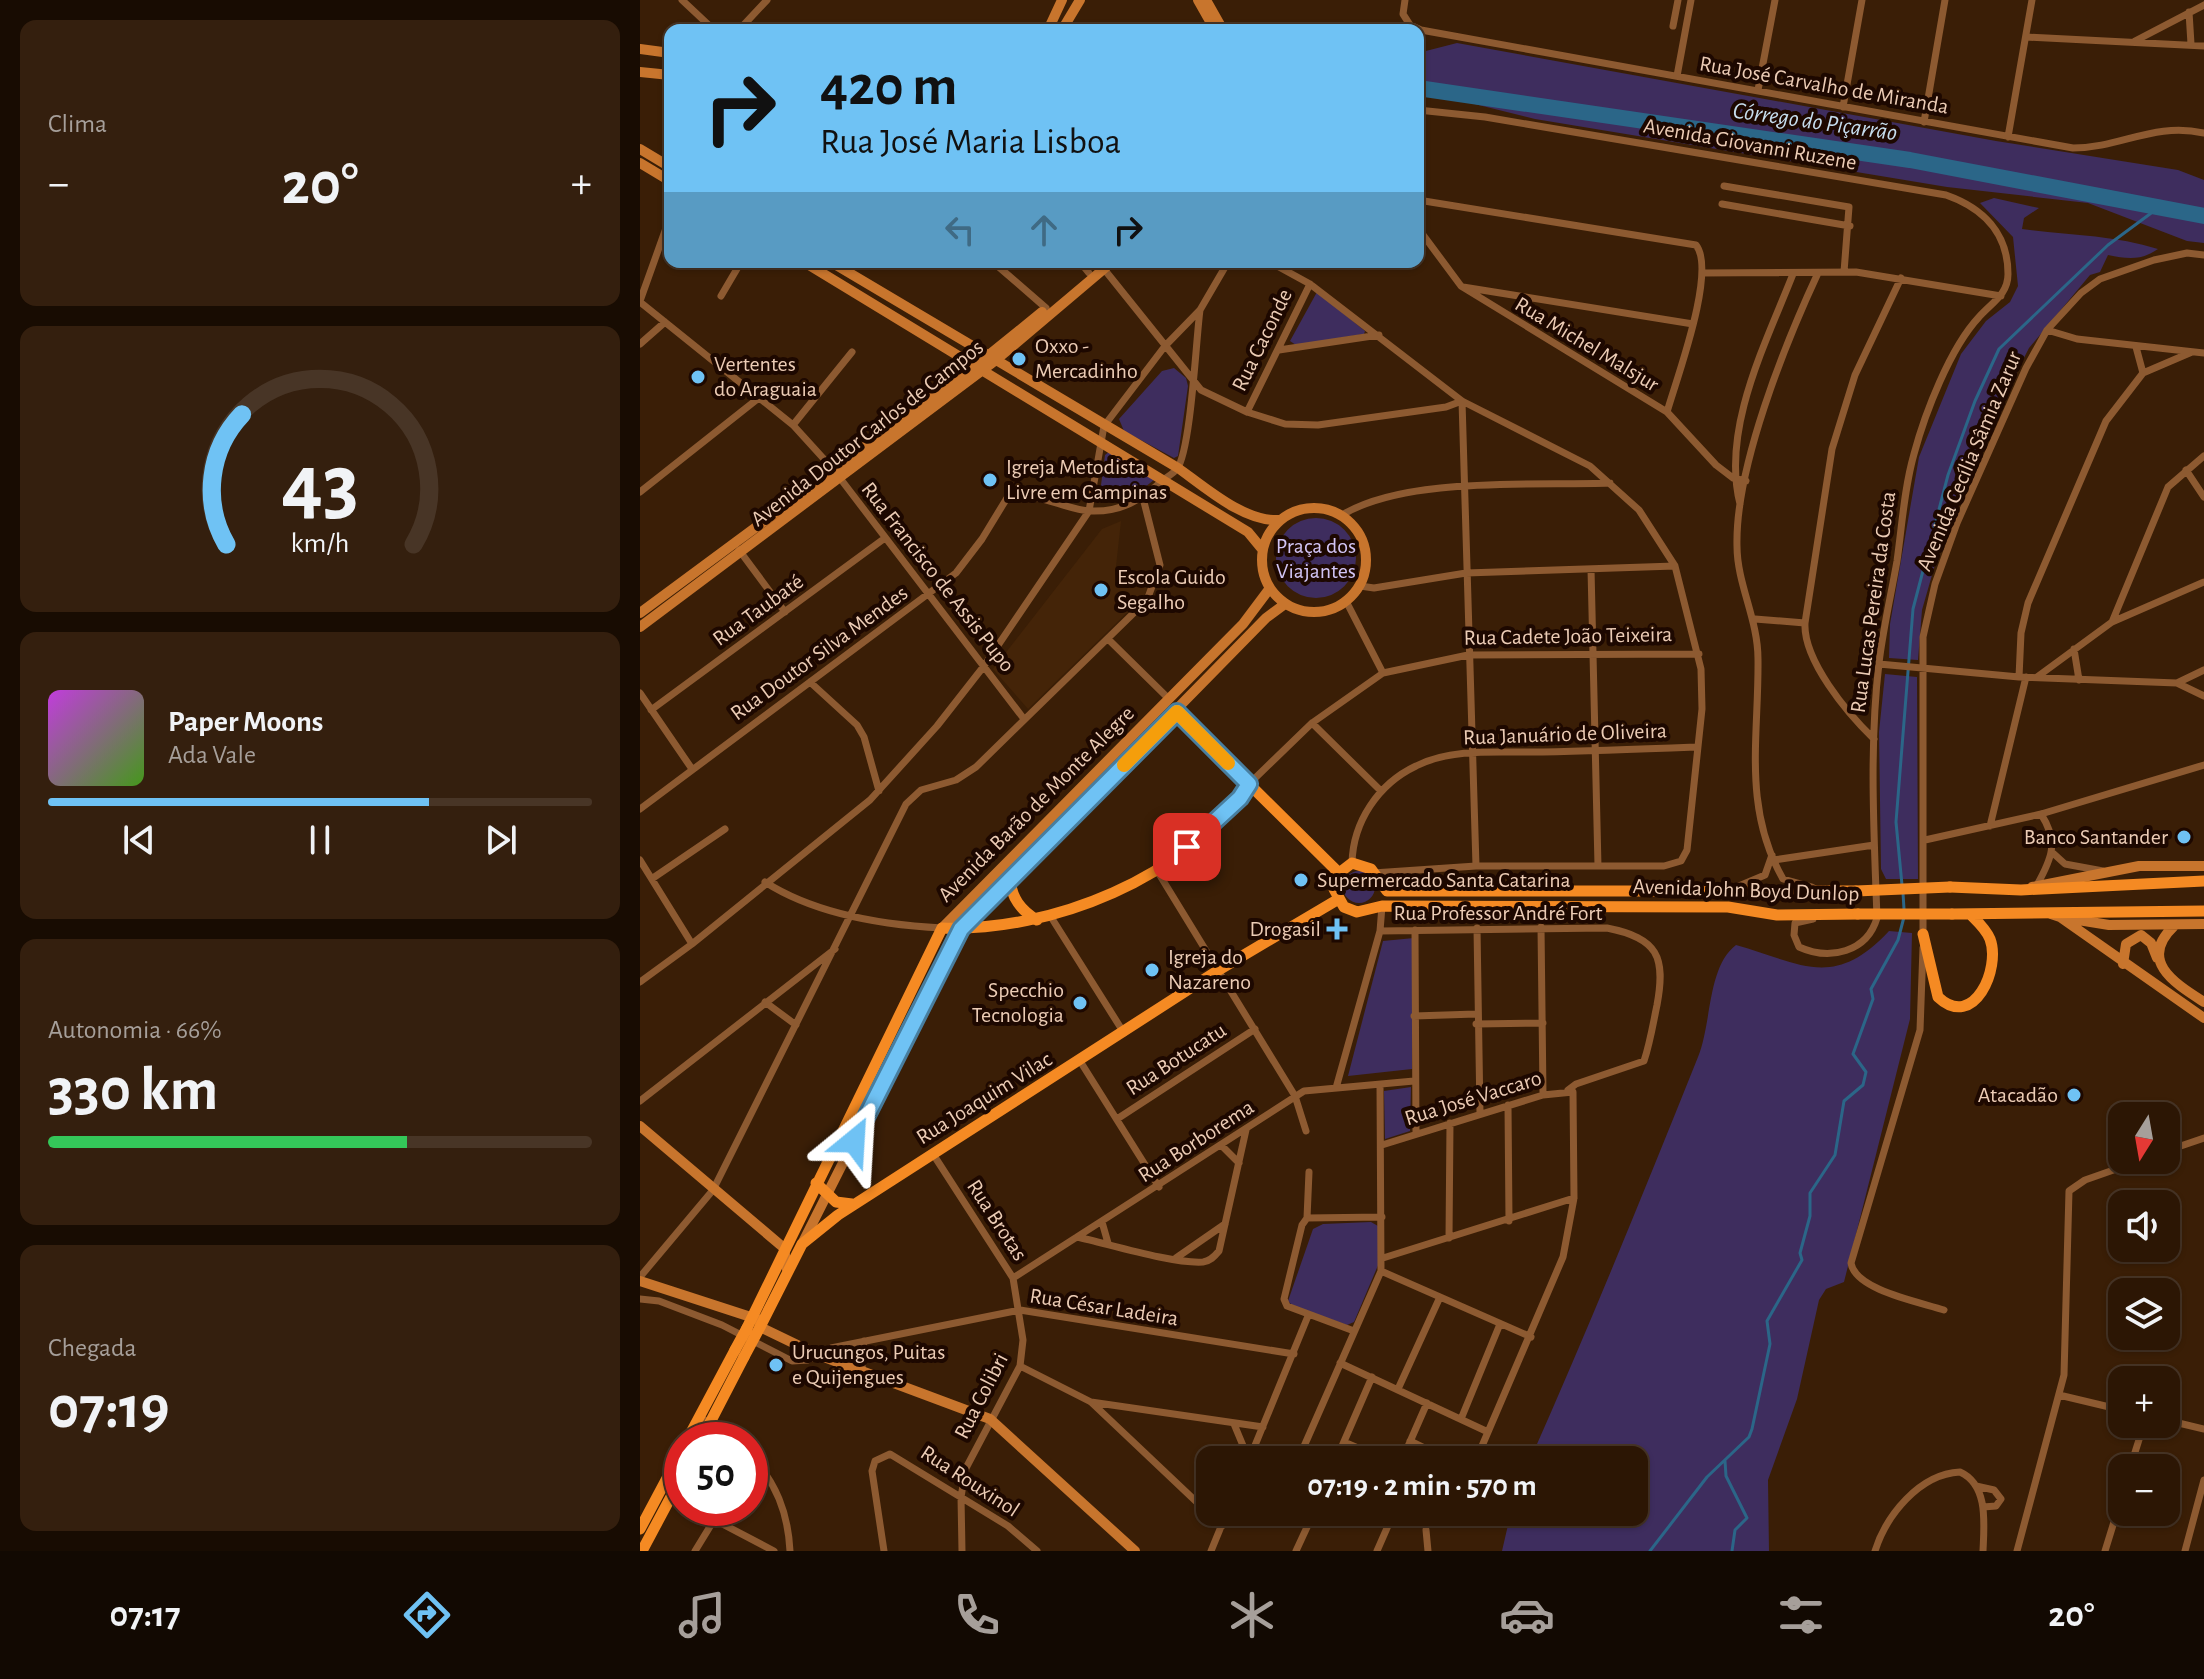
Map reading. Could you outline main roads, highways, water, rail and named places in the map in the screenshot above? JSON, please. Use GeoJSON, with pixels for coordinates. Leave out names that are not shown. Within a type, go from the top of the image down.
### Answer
{"type":"FeatureCollection","features":[{"type":"Feature","properties":{"kind":"main road"},"geometry":{"type":"LineString","coordinates":[[1051,24],[1062,0]]}},
{"type":"Feature","properties":{"kind":"main road"},"geometry":{"type":"LineString","coordinates":[[1066,24],[1080,0]]}},
{"type":"Feature","properties":{"kind":"main road"},"geometry":{"type":"LineString","coordinates":[[1198,0],[1212,24]]}},
{"type":"Feature","properties":{"kind":"main road"},"geometry":{"type":"LineString","coordinates":[[1206,0],[1220,24]]}},
{"type":"Feature","properties":{"kind":"main road"},"geometry":{"type":"LineString","coordinates":[[640,49],[664,52]]}},
{"type":"Feature","properties":{"kind":"main road"},"geometry":{"type":"LineString","coordinates":[[640,72],[664,74]]}},
{"type":"Feature","properties":{"kind":"main road"},"geometry":{"type":"LineString","coordinates":[[640,149],[664,163]]}},
{"type":"Feature","properties":{"kind":"main road"},"geometry":{"type":"LineString","coordinates":[[640,163],[664,177]]}},
{"type":"Feature","properties":{"kind":"main road"},"geometry":{"type":"LineString","coordinates":[[814,268],[1248,532],[1262,549]]}},
{"type":"Feature","properties":{"kind":"main road"},"geometry":{"type":"LineString","coordinates":[[842,268],[1178,468],[1217,496],[1264,521],[1279,520],[1310,507],[1342,515],[1358,531],[1366,553],[1360,586],[1346,601],[1323,611],[1298,610],[1285,604],[1270,588],[1262,569],[1262,549],[1279,520]]}},
{"type":"Feature","properties":{"kind":"main road","name":"Avenida Doutor Carlos de Campos"},"geometry":{"type":"LineString","coordinates":[[992,358],[1046,308],[1097,268]]}},
{"type":"Feature","properties":{"kind":"main road","name":"Avenida Doutor Carlos de Campos"},"geometry":{"type":"LineString","coordinates":[[640,627],[836,474],[992,358],[1099,268]]}},
{"type":"Feature","properties":{"kind":"main road"},"geometry":{"type":"LineString","coordinates":[[880,307],[889,295]]}},
{"type":"Feature","properties":{"kind":"main road","name":"Avenida Doutor Carlos de Campos"},"geometry":{"type":"LineString","coordinates":[[640,613],[738,549]]}},
{"type":"Feature","properties":{"kind":"main road","name":"Avenida Barão de Monte Alegre"},"geometry":{"type":"LineString","coordinates":[[784,1248],[942,928],[1243,624],[1270,588]]}},
{"type":"Feature","properties":{"kind":"main road","name":"Avenida Barão de Monte Alegre"},"geometry":{"type":"LineString","coordinates":[[802,1244],[961,929],[1177,712],[1248,636],[1285,604]]}},
{"type":"Feature","properties":{"kind":"main road","name":"Rua Cadete João Teixeira"},"geometry":{"type":"LineString","coordinates":[[942,928],[961,929],[1037,920],[1090,903],[1156,869],[1207,830],[1249,784],[1339,873]]}},
{"type":"Feature","properties":{"kind":"main road","name":"Avenida John Boyd Dunlop"},"geometry":{"type":"LineString","coordinates":[[1339,873],[1352,863],[1366,866],[1387,891],[1856,891],[1950,887],[2021,890],[2204,881]]}},
{"type":"Feature","properties":{"kind":"main road","name":"Avenida John Boyd Dunlop"},"geometry":{"type":"LineString","coordinates":[[2021,890],[2139,866],[2204,866]]}},
{"type":"Feature","properties":{"kind":"main road"},"geometry":{"type":"LineString","coordinates":[[1337,900],[1334,889],[1339,873]]}},
{"type":"Feature","properties":{"kind":"main road"},"geometry":{"type":"LineString","coordinates":[[1010,878],[1015,900],[1025,913],[1037,920]]}},
{"type":"Feature","properties":{"kind":"main road","name":"Avenida John Boyd Dunlop"},"geometry":{"type":"LineString","coordinates":[[1337,900],[1344,907],[1357,912],[1382,906],[1728,907],[1777,915],[2204,911]]}},
{"type":"Feature","properties":{"kind":"main road","name":"Rua Joaquim Vilac"},"geometry":{"type":"LineString","coordinates":[[705,1420],[802,1244],[855,1203],[1217,971],[1337,900]]}},
{"type":"Feature","properties":{"kind":"main road"},"geometry":{"type":"LineString","coordinates":[[2043,911],[2109,925],[2204,924]]}},
{"type":"Feature","properties":{"kind":"main road"},"geometry":{"type":"LineString","coordinates":[[1923,934],[1938,997],[1955,1008],[1967,1007],[1978,998],[1985,986],[1992,950],[1987,933],[1970,914]]}},
{"type":"Feature","properties":{"kind":"main road"},"geometry":{"type":"LineString","coordinates":[[2060,917],[2204,1018]]}},
{"type":"Feature","properties":{"kind":"main road"},"geometry":{"type":"LineString","coordinates":[[2161,963],[2164,938],[2174,926]]}},
{"type":"Feature","properties":{"kind":"main road"},"geometry":{"type":"LineString","coordinates":[[2123,964],[2126,944],[2141,935],[2151,943],[2174,982],[2204,1002]]}},
{"type":"Feature","properties":{"kind":"main road"},"geometry":{"type":"LineString","coordinates":[[640,1126],[784,1248],[787,1269]]}},
{"type":"Feature","properties":{"kind":"main road"},"geometry":{"type":"LineString","coordinates":[[816,1183],[841,1204],[855,1203]]}},
{"type":"Feature","properties":{"kind":"main road","name":"Rua Joaquim Vilac"},"geometry":{"type":"LineString","coordinates":[[756,1324],[784,1248]]}},
{"type":"Feature","properties":{"kind":"main road"},"geometry":{"type":"LineString","coordinates":[[640,1279],[756,1324],[816,1354],[990,1419],[1135,1551]]}},
{"type":"Feature","properties":{"kind":"main road"},"geometry":{"type":"LineString","coordinates":[[640,1529],[664,1484]]}},
{"type":"Feature","properties":{"kind":"main road"},"geometry":{"type":"LineString","coordinates":[[642,1551],[664,1518]]}},
{"type":"Feature","properties":{"kind":"waterway","name":"Córrego do Piçarrão"},"geometry":{"type":"LineString","coordinates":[[1424,89],[1910,160],[2204,216]]}},
{"type":"Feature","properties":{"kind":"waterway"},"geometry":{"type":"LineString","coordinates":[[1902,885],[1896,822],[1913,609],[1948,475],[1975,401],[1999,349],[2108,245],[2158,208]]}},
{"type":"Feature","properties":{"kind":"waterway"},"geometry":{"type":"LineString","coordinates":[[1903,893],[1904,909]]}},
{"type":"Feature","properties":{"kind":"waterway"},"geometry":{"type":"LineString","coordinates":[[1650,1551],[1707,1477],[1749,1437],[1770,1344],[1767,1321],[1802,1260],[1800,1253],[1810,1216],[1810,1193],[1835,1155],[1844,1101],[1863,1085],[1866,1072],[1853,1054],[1873,999],[1871,989],[1898,940],[1904,917]]}},
{"type":"Feature","properties":{"kind":"waterway"},"geometry":{"type":"LineString","coordinates":[[1725,1461],[1726,1476],[1747,1518],[1735,1530],[1732,1551]]}},
{"type":"Feature","properties":{"kind":"place","name":"Oxxo - Mercadinho"},"geometry":{"type":"Point","coordinates":[1019,359]}},
{"type":"Feature","properties":{"kind":"place","name":"Vertentes do Araguaia"},"geometry":{"type":"Point","coordinates":[698,377]}},
{"type":"Feature","properties":{"kind":"place","name":"Igreja Metodista Livre em Campinas"},"geometry":{"type":"Point","coordinates":[990,480]}},
{"type":"Feature","properties":{"kind":"place","name":"Escola Guido Segalho"},"geometry":{"type":"Point","coordinates":[1101,590]}},
{"type":"Feature","properties":{"kind":"place","name":"Banco Santander"},"geometry":{"type":"Point","coordinates":[2184,837]}},
{"type":"Feature","properties":{"kind":"place","name":"Supermercado Santa Catarina"},"geometry":{"type":"Point","coordinates":[1301,880]}},
{"type":"Feature","properties":{"kind":"place","name":"Drogasil"},"geometry":{"type":"Point","coordinates":[1337,929]}},
{"type":"Feature","properties":{"kind":"place","name":"Igreja do Nazareno"},"geometry":{"type":"Point","coordinates":[1152,970]}},
{"type":"Feature","properties":{"kind":"place","name":"Specchio Tecnologia"},"geometry":{"type":"Point","coordinates":[1080,1003]}},
{"type":"Feature","properties":{"kind":"place","name":"Atacadão"},"geometry":{"type":"Point","coordinates":[2074,1095]}},
{"type":"Feature","properties":{"kind":"place","name":"Urucungos, Puitas e Quijengues"},"geometry":{"type":"Point","coordinates":[776,1365]}},
{"type":"Feature","properties":{"kind":"park label","name":"Praça dos Viajantes"},"geometry":{"type":"Point","coordinates":[1316,558]}}]}
